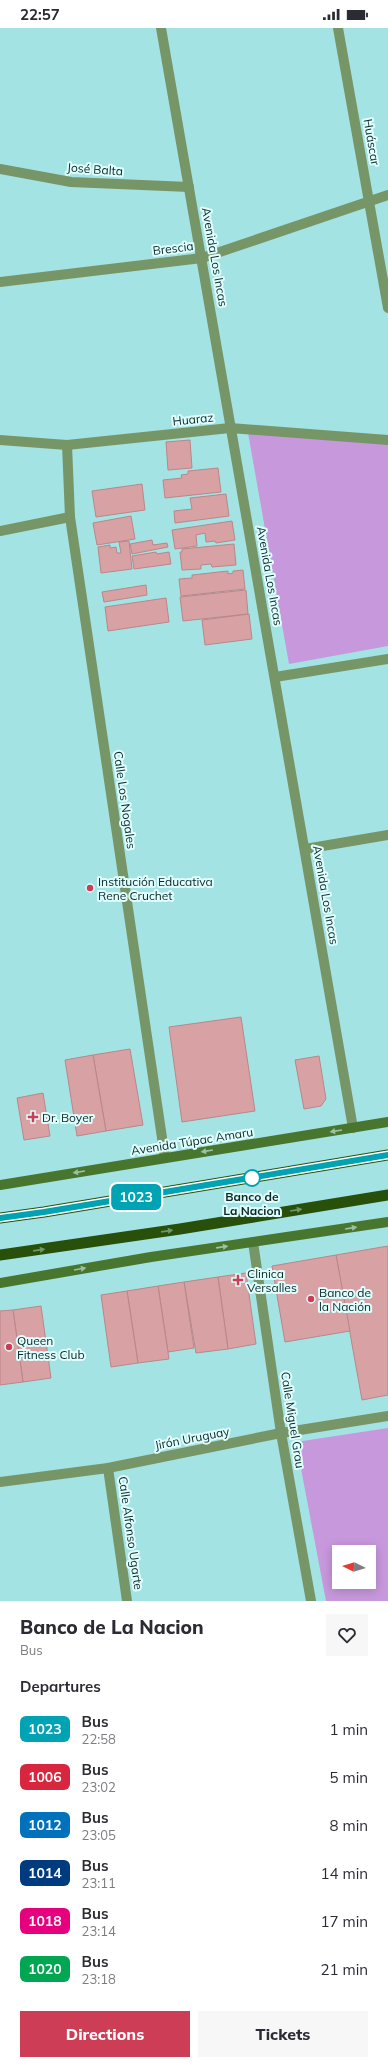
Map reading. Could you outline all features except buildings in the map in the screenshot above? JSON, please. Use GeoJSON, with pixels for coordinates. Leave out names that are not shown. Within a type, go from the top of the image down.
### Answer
{"type":"FeatureCollection","features":[{"type":"Feature","properties":{"kind":"highway"},"geometry":{"type":"LineString","coordinates":[[0,1218],[52,1211],[388,1155]]}},
{"type":"Feature","properties":{"kind":"highway"},"geometry":{"type":"LineString","coordinates":[[0,1255],[188,1228],[388,1195]]}},
{"type":"Feature","properties":{"kind":"main road","name":"Avenida Túpac Amaru"},"geometry":{"type":"LineString","coordinates":[[0,1185],[388,1122]]}},
{"type":"Feature","properties":{"kind":"main road"},"geometry":{"type":"LineString","coordinates":[[0,1283],[151,1257],[388,1222]]}},
{"type":"Feature","properties":{"kind":"street","name":"Avenida Los Incas"},"geometry":{"type":"LineString","coordinates":[[161,28],[353,1128]]}},
{"type":"Feature","properties":{"kind":"street","name":"Huáscar"},"geometry":{"type":"LineString","coordinates":[[338,28],[388,308]]}},
{"type":"Feature","properties":{"kind":"street","name":"José Balta"},"geometry":{"type":"LineString","coordinates":[[0,169],[71,182],[189,188]]}},
{"type":"Feature","properties":{"kind":"street","name":"Brescia"},"geometry":{"type":"LineString","coordinates":[[0,282],[202,258],[388,195]]}},
{"type":"Feature","properties":{"kind":"street","name":"Huaraz"},"geometry":{"type":"LineString","coordinates":[[0,440],[67,445],[230,428],[388,440]]}},
{"type":"Feature","properties":{"kind":"street","name":"Calle Los Nogales"},"geometry":{"type":"LineString","coordinates":[[67,445],[70,517],[165,1158]]}},
{"type":"Feature","properties":{"kind":"street"},"geometry":{"type":"LineString","coordinates":[[0,530],[70,517]]}},
{"type":"Feature","properties":{"kind":"street"},"geometry":{"type":"LineString","coordinates":[[275,677],[388,659]]}},
{"type":"Feature","properties":{"kind":"street"},"geometry":{"type":"LineString","coordinates":[[305,849],[388,834]]}},
{"type":"Feature","properties":{"kind":"street","name":"Calle Miguel Grau"},"geometry":{"type":"LineString","coordinates":[[253,1242],[281,1433],[312,1601]]}},
{"type":"Feature","properties":{"kind":"street","name":"Jirón Uruguay"},"geometry":{"type":"LineString","coordinates":[[0,1482],[108,1468],[281,1433],[388,1416]]}},
{"type":"Feature","properties":{"kind":"street","name":"Calle Alfonso Ugarte"},"geometry":{"type":"LineString","coordinates":[[108,1468],[128,1601]]}},
{"type":"Feature","properties":{"kind":"shaded area"},"geometry":{"type":"Polygon","coordinates":[[[248,433],[388,442],[388,646],[289,664],[248,433]]]}},
{"type":"Feature","properties":{"kind":"shaded area"},"geometry":{"type":"Polygon","coordinates":[[[388,1428],[388,1601],[326,1601],[296,1442],[388,1428]]]}},
{"type":"Feature","properties":{"kind":"bus line","name":"1023"},"geometry":{"type":"LineString","coordinates":[[0,1218],[388,1155]]}},
{"type":"Feature","properties":{"kind":"place","name":"Institución Educativa Rene Cruchet"},"geometry":{"type":"Point","coordinates":[90,888]}},
{"type":"Feature","properties":{"kind":"place","name":"Dr. Boyer"},"geometry":{"type":"Point","coordinates":[33,1117]}},
{"type":"Feature","properties":{"kind":"place","name":"Banco de La Nacion"},"geometry":{"type":"Point","coordinates":[252,1178]}},
{"type":"Feature","properties":{"kind":"place","name":"Clinica Versalles"},"geometry":{"type":"Point","coordinates":[238,1280]}},
{"type":"Feature","properties":{"kind":"place","name":"Banco de la Nación"},"geometry":{"type":"Point","coordinates":[311,1299]}},
{"type":"Feature","properties":{"kind":"place","name":"Queen Fitness Club"},"geometry":{"type":"Point","coordinates":[9,1347]}}]}
